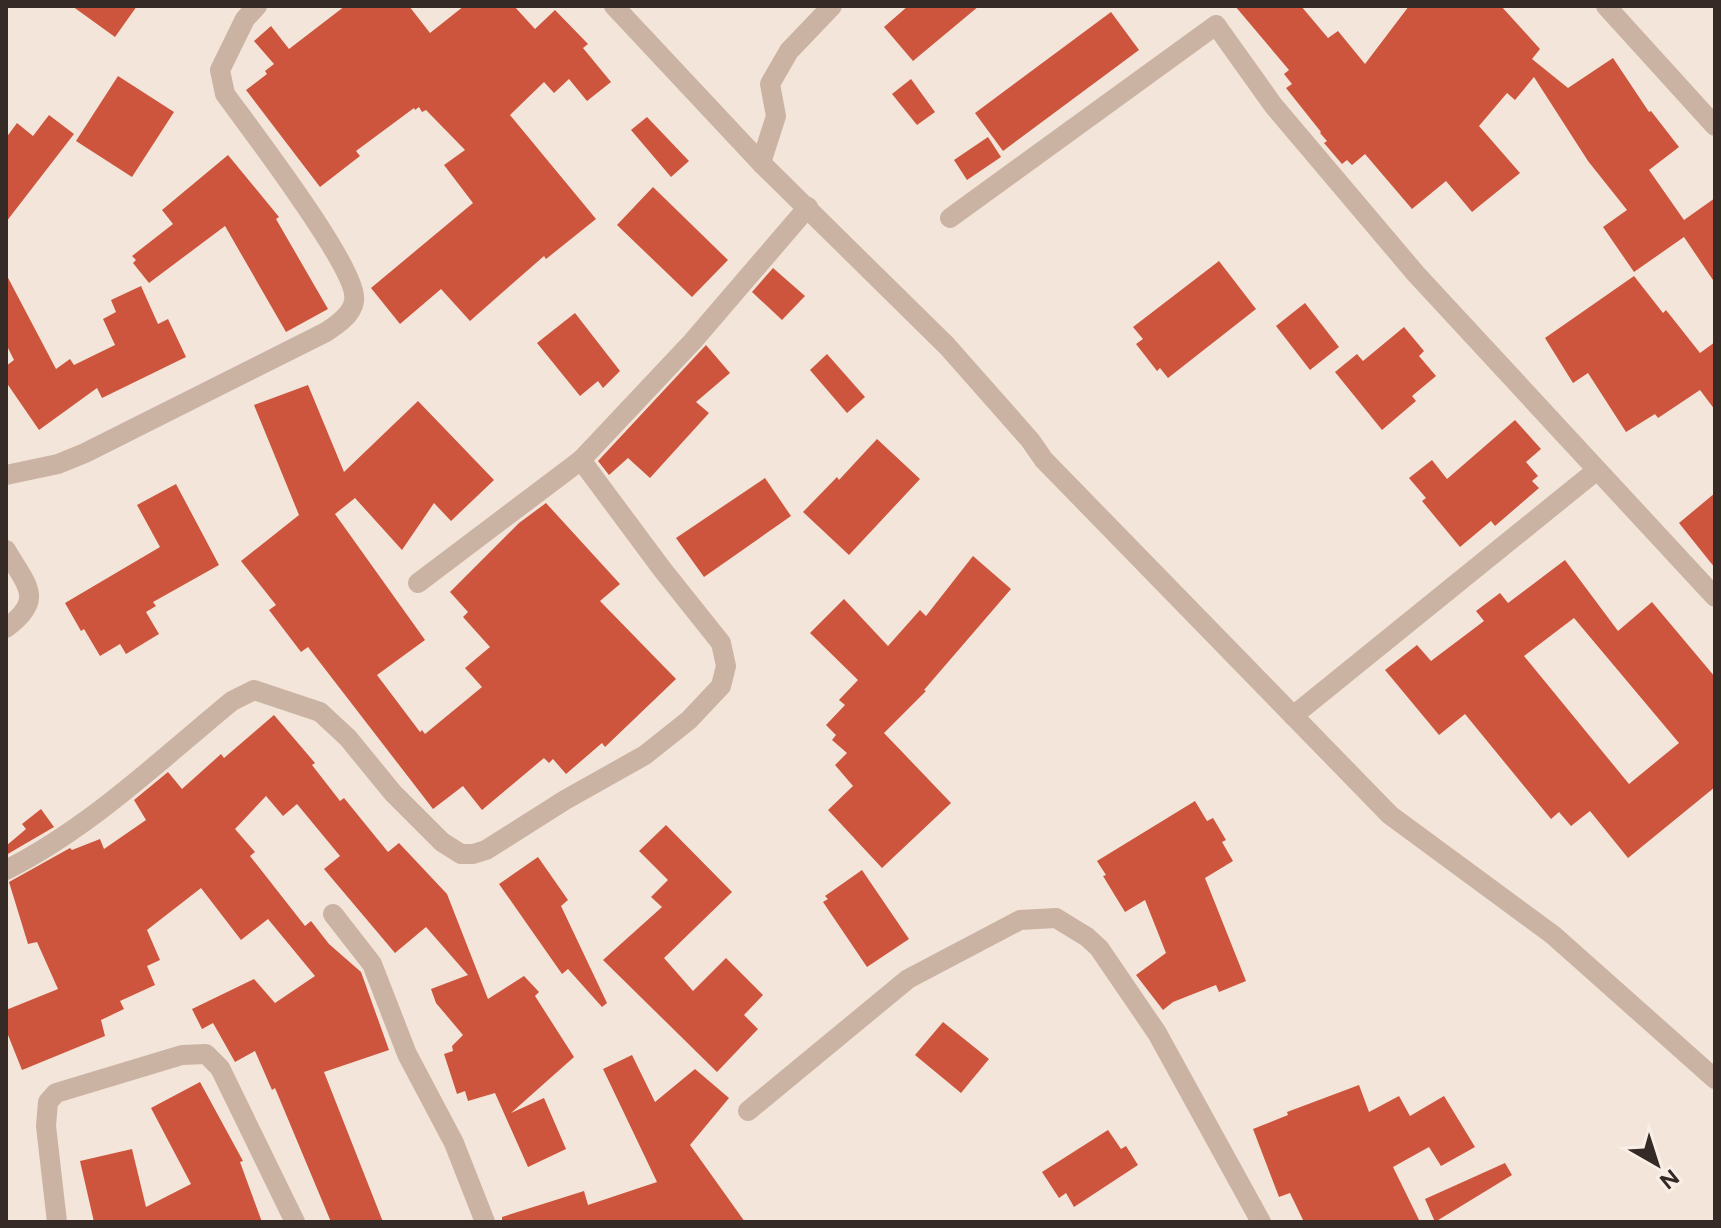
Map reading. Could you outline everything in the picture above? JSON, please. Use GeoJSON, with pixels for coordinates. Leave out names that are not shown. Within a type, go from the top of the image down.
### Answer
{"type":"FeatureCollection","features":[{"type":"Feature","properties":{"kind":"street"},"geometry":{"type":"LineString","coordinates":[[6,475],[58,464],[85,453],[326,332],[339,324],[349,312],[354,301],[353,285],[324,234],[225,94],[220,70],[245,19],[257,6]]}},
{"type":"Feature","properties":{"kind":"street"},"geometry":{"type":"LineString","coordinates":[[614,6],[761,163],[947,346],[1044,460],[1390,815],[1553,935],[1715,1079]]}},
{"type":"Feature","properties":{"kind":"street"},"geometry":{"type":"LineString","coordinates":[[761,163],[776,116],[770,84],[789,51],[832,6]]}},
{"type":"Feature","properties":{"kind":"street"},"geometry":{"type":"LineString","coordinates":[[1606,6],[1715,126]]}},
{"type":"Feature","properties":{"kind":"street"},"geometry":{"type":"LineString","coordinates":[[950,218],[1216,25],[1273,105],[1416,274],[1715,597]]}},
{"type":"Feature","properties":{"kind":"street"},"geometry":{"type":"LineString","coordinates":[[418,583],[581,460],[693,341],[808,207]]}},
{"type":"Feature","properties":{"kind":"street"},"geometry":{"type":"LineString","coordinates":[[6,870],[54,844],[94,817],[232,701],[254,690],[320,712],[348,738],[393,793],[442,842],[461,854],[486,850],[565,800],[645,755],[689,720],[721,686],[726,666],[721,643],[581,460]]}},
{"type":"Feature","properties":{"kind":"street"},"geometry":{"type":"LineString","coordinates":[[1293,716],[1597,470]]}},
{"type":"Feature","properties":{"kind":"street"},"geometry":{"type":"LineString","coordinates":[[6,550],[30,598],[28,608],[6,628]]}},
{"type":"Feature","properties":{"kind":"street"},"geometry":{"type":"LineString","coordinates":[[333,914],[372,964],[407,1054],[454,1143],[485,1222]]}},
{"type":"Feature","properties":{"kind":"street"},"geometry":{"type":"LineString","coordinates":[[748,1111],[908,979],[1020,920],[1056,918],[1099,948],[1157,1033],[1261,1222]]}},
{"type":"Feature","properties":{"kind":"street"},"geometry":{"type":"LineString","coordinates":[[57,1222],[46,1126],[48,1102],[56,1093],[182,1055],[206,1054],[220,1068],[295,1222]]}},
{"type":"Feature","properties":{"kind":"building"},"geometry":{"type":"Polygon","coordinates":[[[72,6],[137,6],[115,37],[72,6]]]}},
{"type":"Feature","properties":{"kind":"building"},"geometry":{"type":"Polygon","coordinates":[[[345,6],[409,6],[430,33],[464,6],[514,6],[535,29],[555,10],[588,44],[583,48],[611,82],[587,101],[569,79],[554,93],[544,82],[510,115],[596,219],[546,259],[544,256],[470,321],[441,289],[400,324],[371,288],[473,203],[444,165],[465,150],[426,110],[422,112],[419,107],[414,108],[356,151],[360,156],[320,187],[246,90],[267,74],[265,71],[274,64],[254,41],[271,26],[289,49],[345,6]]]}},
{"type":"Feature","properties":{"kind":"building"},"geometry":{"type":"Polygon","coordinates":[[[908,6],[979,6],[913,61],[884,27],[908,6]]]}},
{"type":"Feature","properties":{"kind":"building"},"geometry":{"type":"Polygon","coordinates":[[[1235,6],[1301,6],[1328,38],[1338,31],[1365,64],[1409,6],[1501,6],[1540,49],[1532,59],[1568,88],[1613,58],[1649,112],[1679,147],[1649,170],[1684,220],[1715,198],[1715,283],[1684,237],[1634,272],[1603,227],[1627,210],[1588,161],[1534,77],[1515,100],[1507,93],[1479,126],[1520,173],[1472,212],[1446,181],[1412,209],[1365,154],[1352,165],[1347,160],[1342,164],[1286,88],[1292,84],[1284,74],[1289,70],[1235,6]]]}},
{"type":"Feature","properties":{"kind":"building"},"geometry":{"type":"Polygon","coordinates":[[[1111,12],[1139,50],[1003,151],[975,113],[1111,12]]]}},
{"type":"Feature","properties":{"kind":"building"},"geometry":{"type":"Polygon","coordinates":[[[118,76],[174,112],[132,177],[76,141],[118,76]]]}},
{"type":"Feature","properties":{"kind":"building"},"geometry":{"type":"Polygon","coordinates":[[[911,79],[935,112],[917,125],[892,94],[911,79]]]}},
{"type":"Feature","properties":{"kind":"building"},"geometry":{"type":"Polygon","coordinates":[[[49,115],[74,134],[6,222],[6,138],[17,123],[33,136],[49,115]]]}},
{"type":"Feature","properties":{"kind":"building"},"geometry":{"type":"Polygon","coordinates":[[[647,117],[689,161],[671,177],[631,130],[647,117]]]}},
{"type":"Feature","properties":{"kind":"building"},"geometry":{"type":"Polygon","coordinates":[[[988,137],[1001,157],[967,180],[954,160],[988,137]]]}},
{"type":"Feature","properties":{"kind":"building"},"geometry":{"type":"Polygon","coordinates":[[[228,155],[279,217],[276,219],[328,309],[286,332],[225,226],[149,283],[133,263],[136,260],[132,256],[173,224],[162,210],[228,155]]]}},
{"type":"Feature","properties":{"kind":"building"},"geometry":{"type":"Polygon","coordinates":[[[653,187],[728,260],[692,297],[617,225],[653,187]]]}},
{"type":"Feature","properties":{"kind":"building"},"geometry":{"type":"Polygon","coordinates":[[[1219,261],[1256,309],[1168,378],[1160,368],[1157,371],[1136,344],[1143,339],[1133,327],[1219,261]]]}},
{"type":"Feature","properties":{"kind":"building"},"geometry":{"type":"Polygon","coordinates":[[[773,268],[805,296],[782,320],[752,292],[773,268]]]}},
{"type":"Feature","properties":{"kind":"building"},"geometry":{"type":"Polygon","coordinates":[[[6,274],[56,369],[70,359],[74,365],[115,345],[103,319],[116,312],[111,300],[141,286],[158,324],[168,319],[186,357],[102,398],[97,388],[39,430],[6,382],[6,366],[14,360],[6,344],[6,274]]]}},
{"type":"Feature","properties":{"kind":"building"},"geometry":{"type":"Polygon","coordinates":[[[1634,276],[1700,353],[1715,342],[1715,410],[1700,390],[1658,418],[1655,414],[1626,432],[1588,373],[1573,383],[1545,338],[1634,276]]]}},
{"type":"Feature","properties":{"kind":"building"},"geometry":{"type":"Polygon","coordinates":[[[1305,303],[1339,347],[1310,370],[1276,326],[1305,303]]]}},
{"type":"Feature","properties":{"kind":"building"},"geometry":{"type":"Polygon","coordinates":[[[575,313],[620,371],[603,388],[598,381],[580,396],[537,343],[575,313]]]}},
{"type":"Feature","properties":{"kind":"building"},"geometry":{"type":"Polygon","coordinates":[[[1404,327],[1424,351],[1419,356],[1436,376],[1412,396],[1416,401],[1382,430],[1335,372],[1357,354],[1363,361],[1404,327]]]}},
{"type":"Feature","properties":{"kind":"building"},"geometry":{"type":"Polygon","coordinates":[[[706,345],[730,373],[696,402],[709,413],[650,478],[628,458],[609,475],[598,461],[706,345]]]}},
{"type":"Feature","properties":{"kind":"building"},"geometry":{"type":"Polygon","coordinates":[[[827,354],[865,397],[847,413],[810,370],[827,354]]]}},
{"type":"Feature","properties":{"kind":"building"},"geometry":{"type":"Polygon","coordinates":[[[308,385],[344,472],[418,401],[494,480],[451,521],[434,503],[402,550],[355,498],[335,514],[425,640],[377,675],[420,732],[422,730],[425,734],[482,687],[465,668],[490,647],[463,617],[468,612],[450,592],[519,523],[546,503],[620,584],[600,601],[676,679],[605,747],[602,743],[566,774],[553,759],[549,763],[544,758],[482,810],[463,786],[433,809],[308,647],[301,652],[269,610],[276,605],[241,561],[299,515],[254,405],[308,385]]]}},
{"type":"Feature","properties":{"kind":"building"},"geometry":{"type":"Polygon","coordinates":[[[1515,420],[1541,449],[1526,462],[1538,476],[1532,481],[1539,488],[1495,526],[1491,521],[1460,547],[1422,501],[1426,498],[1409,478],[1432,460],[1447,479],[1515,420]]]}},
{"type":"Feature","properties":{"kind":"building"},"geometry":{"type":"Polygon","coordinates":[[[877,439],[920,479],[849,555],[803,512],[837,477],[839,480],[877,439]]]}},
{"type":"Feature","properties":{"kind":"building"},"geometry":{"type":"Polygon","coordinates":[[[765,478],[791,516],[704,577],[676,538],[765,478]]]}},
{"type":"Feature","properties":{"kind":"building"},"geometry":{"type":"Polygon","coordinates":[[[176,484],[219,565],[153,602],[156,606],[146,612],[159,634],[126,654],[120,644],[100,656],[65,603],[160,547],[137,505],[176,484]]]}},
{"type":"Feature","properties":{"kind":"building"},"geometry":{"type":"Polygon","coordinates":[[[1715,493],[1715,568],[1679,523],[1715,493]]]}},
{"type":"Feature","properties":{"kind":"building"},"geometry":{"type":"Polygon","coordinates":[[[973,556],[1011,589],[926,691],[884,733],[951,803],[882,868],[828,810],[853,786],[835,765],[847,753],[832,740],[836,735],[826,725],[845,705],[839,700],[858,680],[810,633],[844,599],[888,646],[920,610],[926,616],[973,556]]]}},
{"type":"Feature","properties":{"kind":"building"},"geometry":{"type":"Polygon","coordinates":[[[1565,560],[1618,631],[1652,602],[1715,677],[1715,787],[1628,858],[1590,811],[1571,826],[1559,812],[1551,819],[1465,714],[1439,735],[1385,670],[1417,645],[1431,661],[1484,621],[1476,611],[1500,593],[1508,603],[1565,560]],[[1574,618],[1524,656],[1629,784],[1679,743],[1574,618]]]}},
{"type":"Feature","properties":{"kind":"building"},"geometry":{"type":"Polygon","coordinates":[[[274,715],[315,763],[312,765],[340,801],[344,798],[388,852],[399,843],[447,894],[488,999],[524,976],[539,992],[535,996],[574,1057],[511,1113],[544,1098],[566,1149],[528,1167],[495,1093],[468,1101],[465,1091],[457,1094],[444,1054],[453,1051],[452,1046],[463,1035],[436,1003],[431,989],[468,975],[426,927],[395,953],[324,869],[340,856],[297,804],[283,816],[266,796],[235,829],[255,852],[250,856],[305,926],[311,921],[329,944],[361,972],[389,1050],[324,1072],[383,1222],[331,1222],[275,1088],[272,1090],[255,1051],[235,1062],[213,1023],[202,1029],[192,1009],[254,979],[275,1003],[315,976],[268,919],[241,940],[201,888],[147,930],[160,960],[147,966],[155,985],[120,1001],[124,1009],[101,1020],[105,1036],[22,1070],[6,1030],[6,1010],[58,989],[37,942],[28,944],[9,882],[70,848],[72,850],[100,839],[104,849],[146,820],[134,800],[168,772],[182,789],[221,754],[224,758],[274,715]]]}},
{"type":"Feature","properties":{"kind":"building"},"geometry":{"type":"Polygon","coordinates":[[[1195,801],[1207,821],[1213,818],[1226,840],[1222,842],[1233,861],[1205,878],[1246,981],[1219,992],[1216,985],[1173,1002],[1163,1010],[1136,975],[1166,953],[1145,900],[1125,912],[1097,861],[1195,801]]]}},
{"type":"Feature","properties":{"kind":"building"},"geometry":{"type":"Polygon","coordinates":[[[41,809],[54,827],[6,855],[6,846],[26,829],[22,824],[41,809]]]}},
{"type":"Feature","properties":{"kind":"building"},"geometry":{"type":"Polygon","coordinates":[[[666,825],[732,892],[664,958],[693,991],[726,958],[763,995],[744,1015],[758,1029],[717,1072],[603,960],[662,907],[651,897],[668,880],[639,851],[666,825]]]}},
{"type":"Feature","properties":{"kind":"building"},"geometry":{"type":"Polygon","coordinates":[[[538,857],[568,900],[561,906],[607,1003],[602,1007],[568,969],[562,974],[499,884],[538,857]]]}},
{"type":"Feature","properties":{"kind":"building"},"geometry":{"type":"Polygon","coordinates":[[[862,870],[909,939],[867,967],[823,902],[828,899],[825,896],[862,870]]]}},
{"type":"Feature","properties":{"kind":"building"},"geometry":{"type":"Polygon","coordinates":[[[943,1022],[989,1059],[961,1093],[915,1055],[943,1022]]]}},
{"type":"Feature","properties":{"kind":"building"},"geometry":{"type":"Polygon","coordinates":[[[632,1055],[655,1102],[695,1069],[729,1098],[690,1145],[745,1222],[502,1222],[502,1217],[584,1191],[588,1205],[657,1182],[603,1069],[632,1055]]]}},
{"type":"Feature","properties":{"kind":"building"},"geometry":{"type":"Polygon","coordinates":[[[200,1082],[243,1161],[240,1162],[262,1222],[94,1222],[80,1161],[132,1149],[146,1207],[191,1184],[151,1108],[200,1082]]]}},
{"type":"Feature","properties":{"kind":"building"},"geometry":{"type":"Polygon","coordinates":[[[1359,1085],[1369,1112],[1399,1096],[1410,1116],[1444,1096],[1475,1147],[1441,1166],[1429,1147],[1393,1167],[1420,1222],[1304,1222],[1290,1193],[1279,1197],[1253,1129],[1288,1115],[1287,1112],[1359,1085]]]}},
{"type":"Feature","properties":{"kind":"building"},"geometry":{"type":"Polygon","coordinates":[[[1108,1130],[1121,1149],[1126,1146],[1138,1165],[1074,1207],[1066,1193],[1059,1198],[1042,1172],[1108,1130]]]}},
{"type":"Feature","properties":{"kind":"building"},"geometry":{"type":"Polygon","coordinates":[[[1505,1163],[1512,1175],[1435,1222],[1425,1199],[1505,1163]]]}}]}
